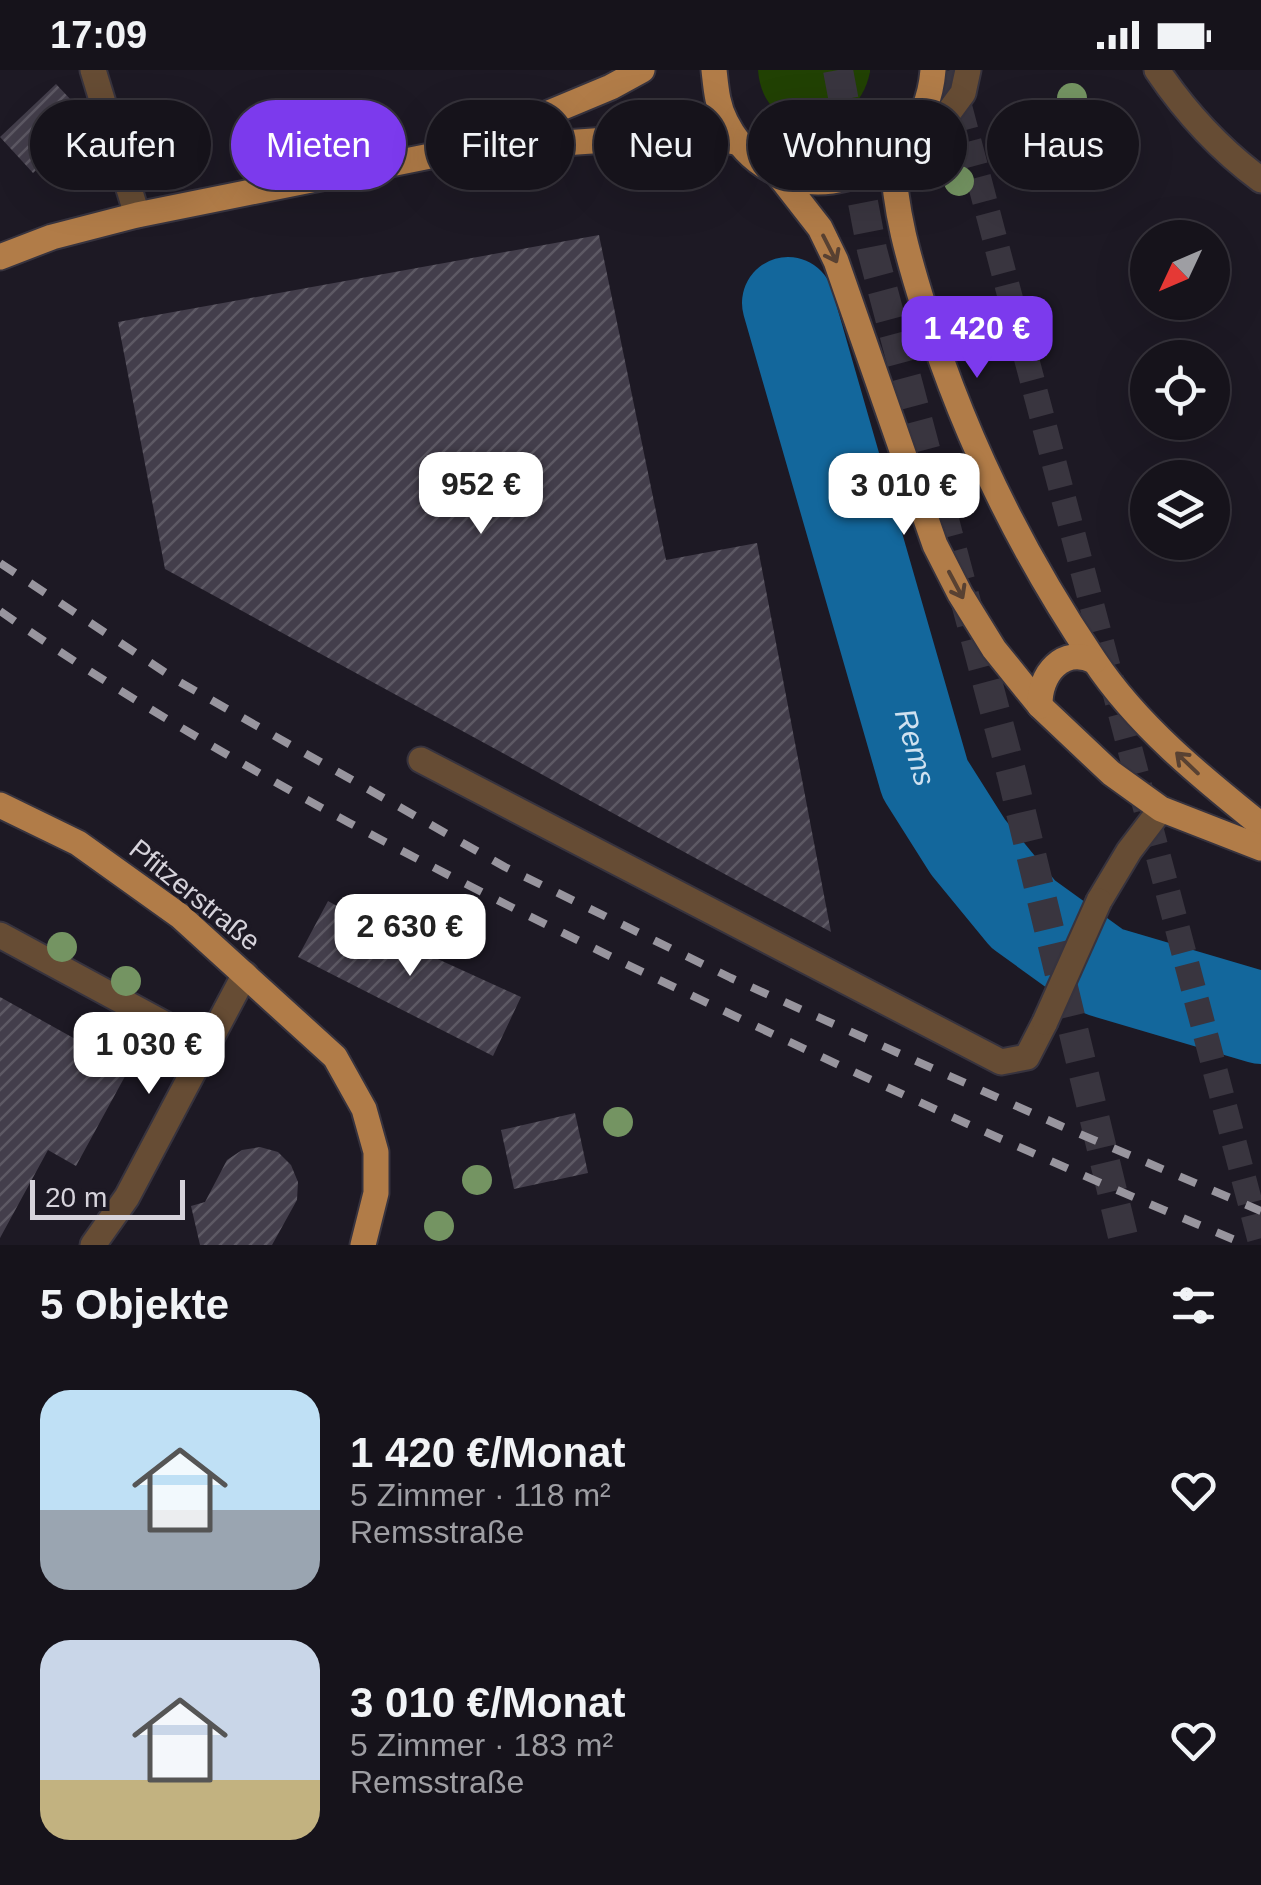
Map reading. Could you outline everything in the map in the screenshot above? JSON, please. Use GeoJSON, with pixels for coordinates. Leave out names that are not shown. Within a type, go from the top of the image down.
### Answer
{"type":"FeatureCollection","features":[{"type":"Feature","properties":{"kind":"main road"},"geometry":{"type":"LineString","coordinates":[[574,102],[642,70]]}},
{"type":"Feature","properties":{"kind":"main road"},"geometry":{"type":"LineString","coordinates":[[714,70],[717,100],[726,123],[748,149]]}},
{"type":"Feature","properties":{"kind":"main road"},"geometry":{"type":"LineString","coordinates":[[927,100],[932,70]]}},
{"type":"Feature","properties":{"kind":"main road"},"geometry":{"type":"LineString","coordinates":[[574,142],[695,134],[740,143]]}},
{"type":"Feature","properties":{"kind":"main road"},"geometry":{"type":"LineString","coordinates":[[0,257],[52,237],[137,215],[426,157]]}},
{"type":"Feature","properties":{"kind":"main road"},"geometry":{"type":"LineString","coordinates":[[790,190],[820,228],[836,260],[935,544],[994,649],[1040,706],[1111,772],[1161,809],[1261,848]]}},
{"type":"Feature","properties":{"kind":"main road"},"geometry":{"type":"LineString","coordinates":[[894,190],[901,228],[947,382],[1006,516],[1094,661],[1151,729],[1205,781],[1261,826]]}},
{"type":"Feature","properties":{"kind":"main road"},"geometry":{"type":"LineString","coordinates":[[1040,706],[1046,677],[1056,664],[1067,656],[1081,654],[1094,661]]}},
{"type":"Feature","properties":{"kind":"main road","name":"Pfitzerstraße"},"geometry":{"type":"LineString","coordinates":[[0,804],[78,843],[180,916],[335,1057],[364,1109],[376,1152],[376,1194],[364,1245]]}},
{"type":"Feature","properties":{"kind":"street"},"geometry":{"type":"LineString","coordinates":[[93,70],[137,215]]}},
{"type":"Feature","properties":{"kind":"street"},"geometry":{"type":"LineString","coordinates":[[959,100],[968,70]]}},
{"type":"Feature","properties":{"kind":"street"},"geometry":{"type":"LineString","coordinates":[[1157,70],[1176,99],[1225,153],[1261,180]]}},
{"type":"Feature","properties":{"kind":"street"},"geometry":{"type":"LineString","coordinates":[[420,760],[1001,1062],[1027,1057],[1099,901],[1128,851],[1161,809]]}},
{"type":"Feature","properties":{"kind":"street"},"geometry":{"type":"LineString","coordinates":[[0,935],[207,1047]]}},
{"type":"Feature","properties":{"kind":"street"},"geometry":{"type":"LineString","coordinates":[[93,1245],[126,1197],[246,974]]}},
{"type":"Feature","properties":{"kind":"green space"},"geometry":{"type":"Polygon","coordinates":[[[758,70],[870,70],[857,100],[768,100],[758,70]]]}},
{"type":"Feature","properties":{"kind":"building"},"geometry":{"type":"Polygon","coordinates":[[[56,84],[71,100],[39,100],[56,84]]]}},
{"type":"Feature","properties":{"kind":"building"},"geometry":{"type":"Polygon","coordinates":[[[30,109],[30,170],[0,137],[30,109]]]}},
{"type":"Feature","properties":{"kind":"building"},"geometry":{"type":"Polygon","coordinates":[[[599,235],[666,560],[757,543],[831,932],[165,569],[118,322],[599,235]]]}},
{"type":"Feature","properties":{"kind":"building"},"geometry":{"type":"Polygon","coordinates":[[[328,901],[407,945],[521,997],[493,1056],[298,957],[328,901]]]}},
{"type":"Feature","properties":{"kind":"building"},"geometry":{"type":"Polygon","coordinates":[[[0,997],[129,1069],[76,1166],[48,1150],[0,1238],[0,997]]]}},
{"type":"Feature","properties":{"kind":"building"},"geometry":{"type":"Polygon","coordinates":[[[575,1113],[588,1173],[514,1189],[501,1130],[575,1113]]]}},
{"type":"Feature","properties":{"kind":"building"},"geometry":{"type":"Polygon","coordinates":[[[260,1147],[278,1152],[291,1165],[298,1182],[297,1200],[272,1245],[200,1245],[191,1206],[205,1202],[227,1160],[242,1150],[260,1147]]]}},
{"type":"Feature","properties":{"kind":"waterway","name":"Rems"},"geometry":{"type":"LineString","coordinates":[[788,303],[925,779],[968,847],[1023,914],[1102,971],[1261,1018]]}},
{"type":"Feature","properties":{"kind":"tunnel"},"geometry":{"type":"LineString","coordinates":[[838,70],[872,250],[1012,775],[1125,1245]]}},
{"type":"Feature","properties":{"kind":"tunnel"},"geometry":{"type":"LineString","coordinates":[[950,70],[1261,1244]]}},
{"type":"Feature","properties":{"kind":"railway"},"geometry":{"type":"LineString","coordinates":[[0,563],[178,681],[505,867],[731,978],[1261,1211]]}},
{"type":"Feature","properties":{"kind":"railway"},"geometry":{"type":"LineString","coordinates":[[0,611],[227,755],[465,884],[857,1073],[1247,1245]]}}]}
